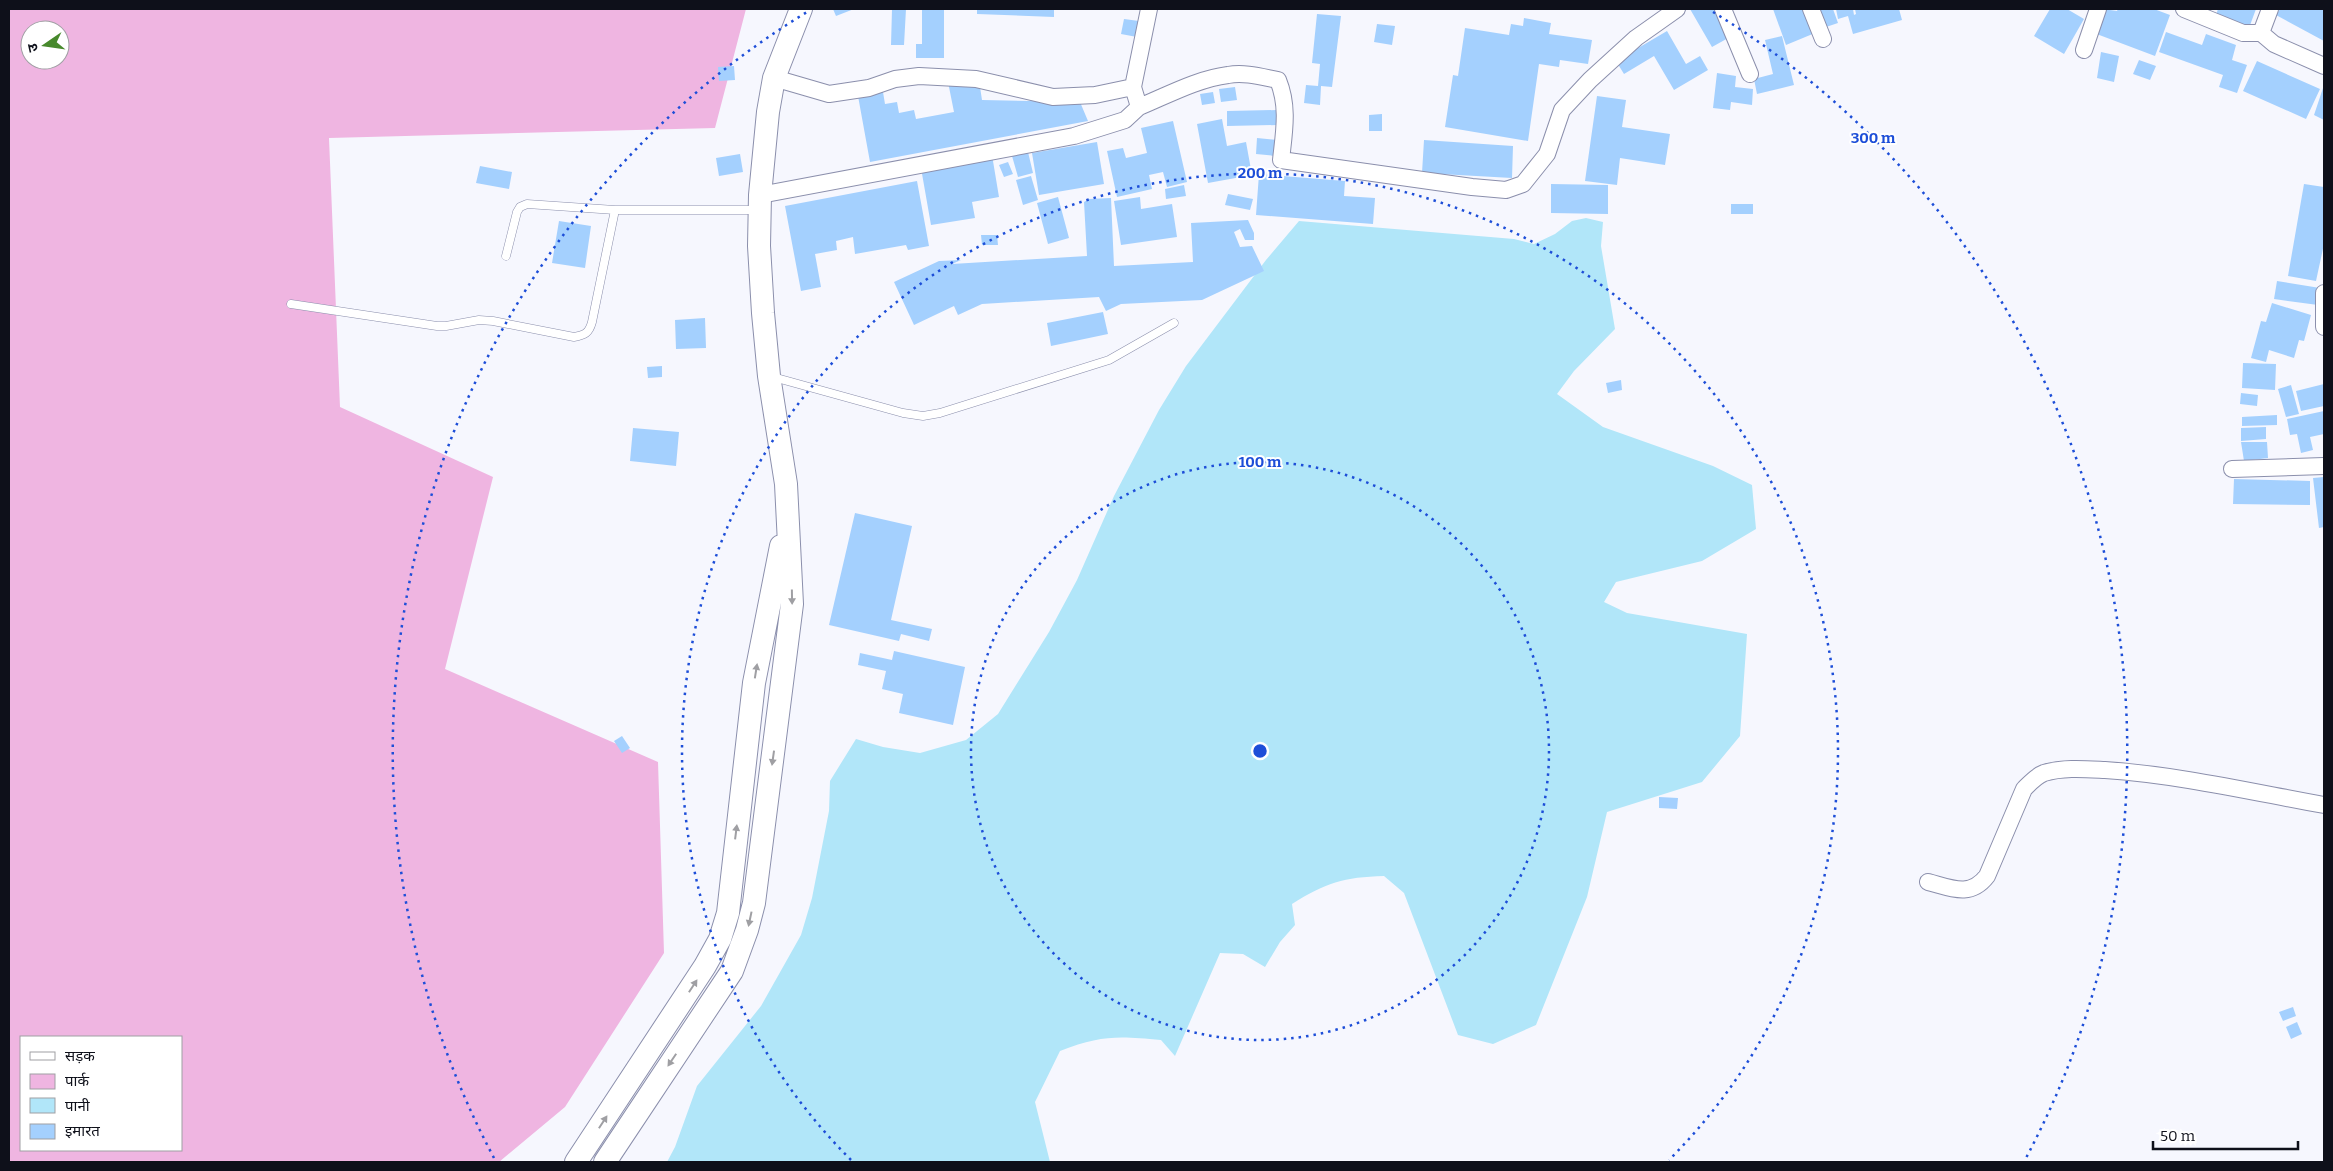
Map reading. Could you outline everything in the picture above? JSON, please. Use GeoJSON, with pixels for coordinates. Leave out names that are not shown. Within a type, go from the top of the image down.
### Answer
{"type":"FeatureCollection","features":[{"type":"Feature","properties":{"kind":"street"},"geometry":{"type":"LineString","coordinates":[[605,1162],[732,971],[747,930],[754,903],[792,604],[786,484],[769,376],[759,246],[760,203],[768,112],[774,78],[801,9]]}},
{"type":"Feature","properties":{"kind":"street"},"geometry":{"type":"LineString","coordinates":[[1139,107],[1133,87],[1149,9]]}},
{"type":"Feature","properties":{"kind":"street"},"geometry":{"type":"LineString","coordinates":[[760,203],[1074,136],[1125,120],[1139,107],[1189,85],[1228,75],[1253,75],[1278,80],[1285,97],[1286,114],[1281,160],[1434,182],[1506,190],[1523,184],[1538,168],[1547,154],[1562,110],[1590,80],[1636,38],[1677,9]]}},
{"type":"Feature","properties":{"kind":"street"},"geometry":{"type":"LineString","coordinates":[[1723,9],[1750,74]]}},
{"type":"Feature","properties":{"kind":"street"},"geometry":{"type":"LineString","coordinates":[[1811,9],[1823,39]]}},
{"type":"Feature","properties":{"kind":"street"},"geometry":{"type":"LineString","coordinates":[[2084,50],[2098,9]]}},
{"type":"Feature","properties":{"kind":"street"},"geometry":{"type":"LineString","coordinates":[[2184,9],[2243,33],[2261,32],[2274,44],[2324,66]]}},
{"type":"Feature","properties":{"kind":"street"},"geometry":{"type":"LineString","coordinates":[[2261,32],[2270,9]]}},
{"type":"Feature","properties":{"kind":"street"},"geometry":{"type":"LineString","coordinates":[[774,78],[829,94],[869,88],[895,79],[919,76],[976,79],[1053,97],[1095,95],[1133,87]]}},
{"type":"Feature","properties":{"kind":"street"},"geometry":{"type":"LineString","coordinates":[[2324,293],[2324,327]]}},
{"type":"Feature","properties":{"kind":"street"},"geometry":{"type":"LineString","coordinates":[[2232,469],[2324,466]]}},
{"type":"Feature","properties":{"kind":"street"},"geometry":{"type":"LineString","coordinates":[[576,1162],[706,966],[720,939],[728,913],[730,883],[758,659],[787,513]]}},
{"type":"Feature","properties":{"kind":"street"},"geometry":{"type":"LineString","coordinates":[[1928,882],[1963,890],[1974,889],[1980,885],[1987,876],[2024,789],[2032,780],[2043,773],[2057,770],[2088,769],[2140,772],[2324,805]]}},
{"type":"Feature","properties":{"kind":"lane"},"geometry":{"type":"LineString","coordinates":[[506,256],[517,212],[520,207],[528,204],[614,210],[760,203]]}},
{"type":"Feature","properties":{"kind":"lane"},"geometry":{"type":"LineString","coordinates":[[291,304],[437,326],[479,320],[574,337],[583,335],[589,331],[592,322],[614,210]]}},
{"type":"Feature","properties":{"kind":"lane"},"geometry":{"type":"LineString","coordinates":[[769,376],[903,413],[923,416],[940,413],[1110,360],[1174,324]]}},
{"type":"Feature","properties":{"kind":"green space"},"geometry":{"type":"Polygon","coordinates":[[[9,9],[746,9],[715,128],[329,138],[340,407],[493,477],[445,669],[658,762],[664,953],[565,1107],[499,1162],[9,1162],[9,9]]]}},
{"type":"Feature","properties":{"kind":"water"},"geometry":{"type":"Polygon","coordinates":[[[1586,218],[1603,222],[1601,246],[1615,329],[1574,371],[1557,394],[1603,427],[1713,466],[1752,485],[1756,529],[1702,561],[1616,582],[1604,602],[1627,613],[1747,634],[1740,736],[1702,782],[1607,812],[1587,897],[1536,1025],[1493,1044],[1458,1035],[1404,893],[1384,876],[1357,878],[1325,886],[1292,904],[1295,925],[1280,942],[1265,967],[1243,954],[1220,953],[1175,1056],[1161,1040],[1133,1038],[1099,1039],[1060,1051],[1035,1102],[1050,1162],[667,1162],[675,1147],[697,1086],[761,1006],[801,935],[812,898],[829,811],[830,781],[856,739],[883,747],[920,753],[966,740],[998,714],[1049,632],[1077,580],[1114,496],[1159,410],[1186,366],[1266,260],[1299,221],[1514,239],[1534,244],[1555,234],[1572,221],[1586,218]]]}},
{"type":"Feature","properties":{"kind":"building"},"geometry":{"type":"Polygon","coordinates":[[[833,9],[854,9],[836,16],[833,9]]]}},
{"type":"Feature","properties":{"kind":"building"},"geometry":{"type":"Polygon","coordinates":[[[892,9],[906,9],[904,45],[891,45],[892,9]]]}},
{"type":"Feature","properties":{"kind":"building"},"geometry":{"type":"Polygon","coordinates":[[[922,9],[944,9],[944,58],[916,58],[916,44],[922,44],[922,9]]]}},
{"type":"Feature","properties":{"kind":"building"},"geometry":{"type":"Polygon","coordinates":[[[977,9],[1054,9],[1054,17],[977,14],[977,9]]]}},
{"type":"Feature","properties":{"kind":"building"},"geometry":{"type":"Polygon","coordinates":[[[1690,9],[1714,9],[1730,37],[1712,47],[1690,9]]]}},
{"type":"Feature","properties":{"kind":"building"},"geometry":{"type":"Polygon","coordinates":[[[1773,9],[1806,9],[1815,33],[1786,45],[1773,9]]]}},
{"type":"Feature","properties":{"kind":"building"},"geometry":{"type":"Polygon","coordinates":[[[1817,9],[1833,9],[1838,23],[1823,28],[1817,9]]]}},
{"type":"Feature","properties":{"kind":"building"},"geometry":{"type":"Polygon","coordinates":[[[1836,9],[1853,9],[1854,15],[1856,14],[1855,9],[1899,9],[1902,20],[1853,34],[1848,16],[1838,19],[1836,9]]]}},
{"type":"Feature","properties":{"kind":"building"},"geometry":{"type":"Polygon","coordinates":[[[2050,9],[2067,9],[2084,19],[2064,54],[2034,36],[2050,9]]]}},
{"type":"Feature","properties":{"kind":"building"},"geometry":{"type":"Polygon","coordinates":[[[2103,9],[2117,11],[2118,9],[2154,9],[2170,15],[2155,56],[2094,33],[2103,9]]]}},
{"type":"Feature","properties":{"kind":"building"},"geometry":{"type":"Polygon","coordinates":[[[2218,9],[2256,9],[2249,28],[2216,15],[2218,9]]]}},
{"type":"Feature","properties":{"kind":"building"},"geometry":{"type":"Polygon","coordinates":[[[2280,9],[2324,9],[2324,41],[2276,15],[2280,9]]]}},
{"type":"Feature","properties":{"kind":"building"},"geometry":{"type":"Polygon","coordinates":[[[1317,14],[1341,16],[1332,87],[1321,86],[1320,105],[1304,103],[1306,85],[1318,86],[1320,64],[1312,63],[1317,14]]]}},
{"type":"Feature","properties":{"kind":"building"},"geometry":{"type":"Polygon","coordinates":[[[1524,18],[1551,23],[1549,34],[1592,40],[1588,64],[1560,60],[1559,67],[1539,64],[1528,141],[1445,127],[1453,75],[1458,76],[1465,28],[1509,35],[1511,24],[1523,26],[1524,18]]]}},
{"type":"Feature","properties":{"kind":"building"},"geometry":{"type":"Polygon","coordinates":[[[1124,19],[1139,21],[1137,37],[1121,34],[1124,19]]]}},
{"type":"Feature","properties":{"kind":"building"},"geometry":{"type":"Polygon","coordinates":[[[1377,24],[1395,26],[1392,45],[1374,42],[1377,24]]]}},
{"type":"Feature","properties":{"kind":"building"},"geometry":{"type":"Polygon","coordinates":[[[1667,31],[1686,64],[1700,56],[1708,70],[1674,90],[1654,56],[1624,74],[1616,61],[1667,31]]]}},
{"type":"Feature","properties":{"kind":"building"},"geometry":{"type":"Polygon","coordinates":[[[2166,32],[2202,45],[2206,34],[2236,45],[2232,60],[2247,65],[2237,93],[2219,87],[2223,75],[2159,52],[2166,32]]]}},
{"type":"Feature","properties":{"kind":"building"},"geometry":{"type":"Polygon","coordinates":[[[1782,36],[1794,85],[1757,94],[1754,79],[1773,74],[1765,40],[1782,36]]]}},
{"type":"Feature","properties":{"kind":"building"},"geometry":{"type":"Polygon","coordinates":[[[2101,52],[2119,56],[2114,82],[2097,78],[2101,52]]]}},
{"type":"Feature","properties":{"kind":"building"},"geometry":{"type":"Polygon","coordinates":[[[2139,60],[2156,66],[2150,80],[2133,74],[2139,60]]]}},
{"type":"Feature","properties":{"kind":"building"},"geometry":{"type":"Polygon","coordinates":[[[2257,61],[2320,89],[2306,119],[2243,91],[2257,61]]]}},
{"type":"Feature","properties":{"kind":"building"},"geometry":{"type":"Polygon","coordinates":[[[734,66],[735,80],[719,81],[718,67],[734,66]]]}},
{"type":"Feature","properties":{"kind":"building"},"geometry":{"type":"Polygon","coordinates":[[[1717,73],[1736,76],[1735,87],[1753,89],[1752,105],[1731,102],[1730,110],[1713,108],[1717,73]]]}},
{"type":"Feature","properties":{"kind":"building"},"geometry":{"type":"Polygon","coordinates":[[[948,82],[980,87],[982,100],[1080,102],[1088,121],[870,162],[858,96],[883,92],[885,104],[897,102],[899,113],[914,110],[916,119],[954,112],[948,82]]]}},
{"type":"Feature","properties":{"kind":"building"},"geometry":{"type":"Polygon","coordinates":[[[2324,85],[2324,120],[2314,115],[2324,85]]]}},
{"type":"Feature","properties":{"kind":"building"},"geometry":{"type":"Polygon","coordinates":[[[1235,87],[1237,100],[1221,102],[1219,89],[1235,87]]]}},
{"type":"Feature","properties":{"kind":"building"},"geometry":{"type":"Polygon","coordinates":[[[1213,92],[1215,103],[1202,105],[1200,94],[1213,92]]]}},
{"type":"Feature","properties":{"kind":"building"},"geometry":{"type":"Polygon","coordinates":[[[1597,96],[1626,100],[1622,127],[1670,134],[1665,165],[1620,158],[1617,185],[1585,181],[1597,96]]]}},
{"type":"Feature","properties":{"kind":"building"},"geometry":{"type":"Polygon","coordinates":[[[1277,110],[1278,125],[1227,126],[1227,111],[1277,110]]]}},
{"type":"Feature","properties":{"kind":"building"},"geometry":{"type":"Polygon","coordinates":[[[1382,114],[1382,131],[1369,131],[1369,115],[1382,114]]]}},
{"type":"Feature","properties":{"kind":"building"},"geometry":{"type":"Polygon","coordinates":[[[1222,119],[1227,146],[1246,142],[1252,175],[1208,183],[1197,124],[1222,119]]]}},
{"type":"Feature","properties":{"kind":"building"},"geometry":{"type":"Polygon","coordinates":[[[1173,121],[1187,182],[1167,187],[1163,172],[1149,175],[1152,189],[1117,197],[1107,151],[1123,148],[1126,158],[1147,153],[1141,128],[1173,121]]]}},
{"type":"Feature","properties":{"kind":"building"},"geometry":{"type":"Polygon","coordinates":[[[1257,138],[1277,140],[1276,156],[1256,154],[1257,138]]]}},
{"type":"Feature","properties":{"kind":"building"},"geometry":{"type":"Polygon","coordinates":[[[1424,140],[1513,146],[1512,178],[1422,173],[1424,140]]]}},
{"type":"Feature","properties":{"kind":"building"},"geometry":{"type":"Polygon","coordinates":[[[1097,142],[1104,184],[1039,195],[1032,153],[1097,142]]]}},
{"type":"Feature","properties":{"kind":"building"},"geometry":{"type":"Polygon","coordinates":[[[1028,152],[1033,173],[1018,177],[1012,156],[1028,152]]]}},
{"type":"Feature","properties":{"kind":"building"},"geometry":{"type":"Polygon","coordinates":[[[740,154],[743,172],[719,176],[716,158],[740,154]]]}},
{"type":"Feature","properties":{"kind":"building"},"geometry":{"type":"Polygon","coordinates":[[[992,155],[999,197],[972,202],[975,218],[931,225],[921,168],[992,155]]]}},
{"type":"Feature","properties":{"kind":"building"},"geometry":{"type":"Polygon","coordinates":[[[1008,162],[1013,174],[1004,177],[999,165],[1008,162]]]}},
{"type":"Feature","properties":{"kind":"building"},"geometry":{"type":"Polygon","coordinates":[[[480,166],[512,172],[509,189],[476,183],[480,166]]]}},
{"type":"Feature","properties":{"kind":"building"},"geometry":{"type":"Polygon","coordinates":[[[1259,174],[1345,181],[1344,196],[1375,198],[1373,224],[1256,215],[1259,174]]]}},
{"type":"Feature","properties":{"kind":"building"},"geometry":{"type":"Polygon","coordinates":[[[1031,176],[1038,200],[1023,205],[1016,180],[1031,176]]]}},
{"type":"Feature","properties":{"kind":"building"},"geometry":{"type":"Polygon","coordinates":[[[917,181],[929,246],[908,250],[906,245],[855,254],[853,237],[836,241],[837,250],[815,254],[821,287],[801,291],[785,206],[917,181]]]}},
{"type":"Feature","properties":{"kind":"building"},"geometry":{"type":"Polygon","coordinates":[[[1551,184],[1608,185],[1608,214],[1551,213],[1551,184]]]}},
{"type":"Feature","properties":{"kind":"building"},"geometry":{"type":"Polygon","coordinates":[[[2304,184],[2324,187],[2324,244],[2316,281],[2288,276],[2304,184]]]}},
{"type":"Feature","properties":{"kind":"building"},"geometry":{"type":"Polygon","coordinates":[[[1184,185],[1186,196],[1166,199],[1165,189],[1184,185]]]}},
{"type":"Feature","properties":{"kind":"building"},"geometry":{"type":"Polygon","coordinates":[[[1228,194],[1253,199],[1250,210],[1225,205],[1228,194]]]}},
{"type":"Feature","properties":{"kind":"building"},"geometry":{"type":"Polygon","coordinates":[[[1058,197],[1069,238],[1048,244],[1037,203],[1058,197]]]}},
{"type":"Feature","properties":{"kind":"building"},"geometry":{"type":"Polygon","coordinates":[[[1140,197],[1141,209],[1172,204],[1177,237],[1121,245],[1114,201],[1140,197]]]}},
{"type":"Feature","properties":{"kind":"building"},"geometry":{"type":"Polygon","coordinates":[[[1111,198],[1114,266],[1193,262],[1191,223],[1248,220],[1254,233],[1254,240],[1245,240],[1240,229],[1234,232],[1240,247],[1252,246],[1264,271],[1202,300],[1121,304],[1106,311],[1099,297],[982,304],[958,315],[954,306],[914,325],[894,282],[939,261],[961,260],[952,264],[1087,256],[1084,202],[1089,199],[1111,198]]]}},
{"type":"Feature","properties":{"kind":"building"},"geometry":{"type":"Polygon","coordinates":[[[1731,204],[1753,204],[1753,214],[1731,214],[1731,204]]]}},
{"type":"Feature","properties":{"kind":"building"},"geometry":{"type":"Polygon","coordinates":[[[559,221],[591,226],[585,268],[552,263],[559,221]]]}},
{"type":"Feature","properties":{"kind":"building"},"geometry":{"type":"Polygon","coordinates":[[[981,235],[997,235],[998,245],[982,245],[981,235]]]}},
{"type":"Feature","properties":{"kind":"building"},"geometry":{"type":"Polygon","coordinates":[[[2277,281],[2320,288],[2318,305],[2274,299],[2277,281]]]}},
{"type":"Feature","properties":{"kind":"building"},"geometry":{"type":"Polygon","coordinates":[[[2272,303],[2311,315],[2304,341],[2299,340],[2294,358],[2269,350],[2266,362],[2251,358],[2261,321],[2266,322],[2272,303]]]}},
{"type":"Feature","properties":{"kind":"building"},"geometry":{"type":"Polygon","coordinates":[[[1103,312],[1108,334],[1051,346],[1047,323],[1103,312]]]}},
{"type":"Feature","properties":{"kind":"building"},"geometry":{"type":"Polygon","coordinates":[[[705,318],[706,348],[676,349],[675,320],[705,318]]]}},
{"type":"Feature","properties":{"kind":"building"},"geometry":{"type":"Polygon","coordinates":[[[2243,363],[2276,364],[2275,390],[2242,388],[2243,363]]]}},
{"type":"Feature","properties":{"kind":"building"},"geometry":{"type":"Polygon","coordinates":[[[662,366],[662,377],[648,378],[647,367],[662,366]]]}},
{"type":"Feature","properties":{"kind":"building"},"geometry":{"type":"Polygon","coordinates":[[[1621,380],[1622,390],[1608,393],[1606,383],[1621,380]]]}},
{"type":"Feature","properties":{"kind":"building"},"geometry":{"type":"Polygon","coordinates":[[[2324,384],[2324,406],[2301,411],[2296,391],[2324,384]]]}},
{"type":"Feature","properties":{"kind":"building"},"geometry":{"type":"Polygon","coordinates":[[[2291,385],[2299,414],[2286,417],[2278,389],[2291,385]]]}},
{"type":"Feature","properties":{"kind":"building"},"geometry":{"type":"Polygon","coordinates":[[[2241,393],[2258,395],[2257,406],[2240,404],[2241,393]]]}},
{"type":"Feature","properties":{"kind":"building"},"geometry":{"type":"Polygon","coordinates":[[[2324,411],[2324,434],[2310,437],[2313,450],[2301,453],[2297,434],[2290,435],[2287,419],[2324,411]]]}},
{"type":"Feature","properties":{"kind":"building"},"geometry":{"type":"Polygon","coordinates":[[[2277,415],[2277,425],[2242,426],[2242,417],[2277,415]]]}},
{"type":"Feature","properties":{"kind":"building"},"geometry":{"type":"Polygon","coordinates":[[[2266,427],[2266,439],[2241,441],[2241,428],[2266,427]]]}},
{"type":"Feature","properties":{"kind":"building"},"geometry":{"type":"Polygon","coordinates":[[[633,428],[679,432],[676,466],[630,461],[633,428]]]}},
{"type":"Feature","properties":{"kind":"building"},"geometry":{"type":"Polygon","coordinates":[[[2241,442],[2267,442],[2268,458],[2244,461],[2241,442]]]}},
{"type":"Feature","properties":{"kind":"building"},"geometry":{"type":"Polygon","coordinates":[[[2324,477],[2324,527],[2319,528],[2313,478],[2324,477]]]}},
{"type":"Feature","properties":{"kind":"building"},"geometry":{"type":"Polygon","coordinates":[[[2234,479],[2310,481],[2310,505],[2233,504],[2234,479]]]}},
{"type":"Feature","properties":{"kind":"building"},"geometry":{"type":"Polygon","coordinates":[[[855,513],[912,526],[891,620],[932,629],[929,641],[901,634],[899,641],[829,625],[855,513]]]}},
{"type":"Feature","properties":{"kind":"building"},"geometry":{"type":"Polygon","coordinates":[[[894,651],[965,667],[953,725],[899,713],[903,694],[882,689],[886,671],[858,665],[860,653],[892,660],[894,651]]]}},
{"type":"Feature","properties":{"kind":"building"},"geometry":{"type":"Polygon","coordinates":[[[622,736],[630,748],[622,753],[614,741],[622,736]]]}},
{"type":"Feature","properties":{"kind":"building"},"geometry":{"type":"Polygon","coordinates":[[[1659,797],[1678,798],[1677,809],[1659,808],[1659,797]]]}},
{"type":"Feature","properties":{"kind":"building"},"geometry":{"type":"Polygon","coordinates":[[[2293,1007],[2296,1016],[2283,1021],[2279,1012],[2293,1007]]]}},
{"type":"Feature","properties":{"kind":"building"},"geometry":{"type":"Polygon","coordinates":[[[2297,1022],[2302,1034],[2291,1039],[2286,1027],[2297,1022]]]}}]}
